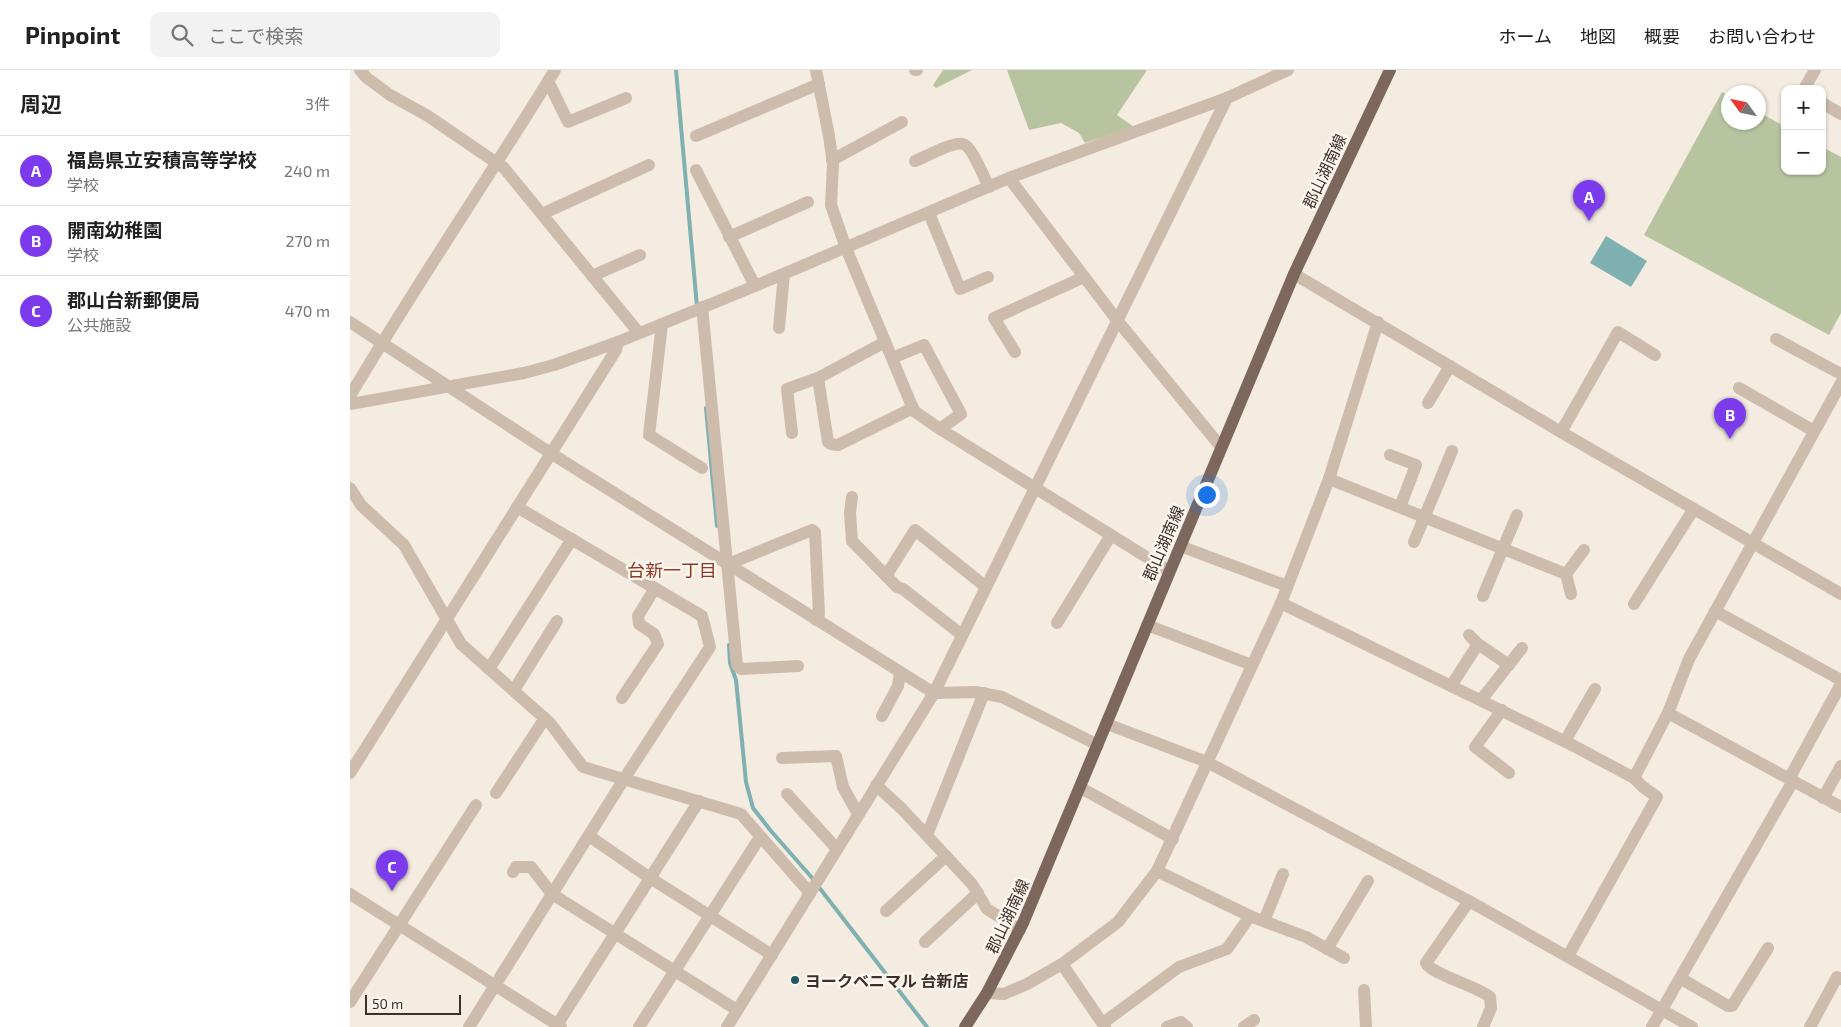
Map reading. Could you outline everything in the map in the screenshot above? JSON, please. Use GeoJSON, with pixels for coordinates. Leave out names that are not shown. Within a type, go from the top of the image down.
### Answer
{"type":"FeatureCollection","features":[{"type":"Feature","properties":{"kind":"main road","name":"郡山湖南線"},"geometry":{"type":"LineString","coordinates":[[965,1027],[987,993],[1020,930],[1294,274],[1390,70]]}},
{"type":"Feature","properties":{"kind":"street"},"geometry":{"type":"LineString","coordinates":[[360,70],[367,78],[390,95],[428,116],[504,168],[639,333]]}},
{"type":"Feature","properties":{"kind":"street"},"geometry":{"type":"LineString","coordinates":[[350,396],[382,342],[497,164],[555,70]]}},
{"type":"Feature","properties":{"kind":"street"},"geometry":{"type":"LineString","coordinates":[[816,70],[832,160],[831,205],[846,248],[912,408],[922,418],[1170,571]]}},
{"type":"Feature","properties":{"kind":"street"},"geometry":{"type":"LineString","coordinates":[[350,404],[524,373],[554,365],[618,342],[702,308],[1009,178],[1227,98],[1288,70]]}},
{"type":"Feature","properties":{"kind":"street"},"geometry":{"type":"LineString","coordinates":[[1806,85],[1815,70]]}},
{"type":"Feature","properties":{"kind":"street"},"geometry":{"type":"LineString","coordinates":[[548,81],[568,122],[626,98]]}},
{"type":"Feature","properties":{"kind":"street"},"geometry":{"type":"LineString","coordinates":[[696,136],[819,84]]}},
{"type":"Feature","properties":{"kind":"street"},"geometry":{"type":"LineString","coordinates":[[727,1027],[934,693],[1227,98]]}},
{"type":"Feature","properties":{"kind":"street"},"geometry":{"type":"LineString","coordinates":[[1826,105],[1841,114]]}},
{"type":"Feature","properties":{"kind":"street"},"geometry":{"type":"LineString","coordinates":[[832,160],[902,122]]}},
{"type":"Feature","properties":{"kind":"street"},"geometry":{"type":"LineString","coordinates":[[915,162],[955,144],[963,144],[970,148],[989,187]]}},
{"type":"Feature","properties":{"kind":"street"},"geometry":{"type":"LineString","coordinates":[[542,214],[649,165]]}},
{"type":"Feature","properties":{"kind":"street"},"geometry":{"type":"LineString","coordinates":[[696,170],[755,286]]}},
{"type":"Feature","properties":{"kind":"street"},"geometry":{"type":"LineString","coordinates":[[1009,178],[1117,320],[1221,447]]}},
{"type":"Feature","properties":{"kind":"street"},"geometry":{"type":"LineString","coordinates":[[729,237],[808,202]]}},
{"type":"Feature","properties":{"kind":"street"},"geometry":{"type":"LineString","coordinates":[[929,213],[960,289],[988,277]]}},
{"type":"Feature","properties":{"kind":"street"},"geometry":{"type":"LineString","coordinates":[[592,276],[640,255]]}},
{"type":"Feature","properties":{"kind":"street"},"geometry":{"type":"LineString","coordinates":[[779,328],[784,274]]}},
{"type":"Feature","properties":{"kind":"street"},"geometry":{"type":"LineString","coordinates":[[1294,274],[1751,544],[1841,594]]}},
{"type":"Feature","properties":{"kind":"street"},"geometry":{"type":"LineString","coordinates":[[1016,352],[994,318],[1084,277]]}},
{"type":"Feature","properties":{"kind":"street"},"geometry":{"type":"LineString","coordinates":[[702,308],[737,665],[741,668],[798,666]]}},
{"type":"Feature","properties":{"kind":"street"},"geometry":{"type":"LineString","coordinates":[[350,322],[552,454],[934,693],[976,692],[1002,696],[1098,745]]}},
{"type":"Feature","properties":{"kind":"street"},"geometry":{"type":"LineString","coordinates":[[987,993],[1004,994],[1027,984],[1062,964],[1118,922],[1157,871],[1287,586],[1328,479],[1378,322]]}},
{"type":"Feature","properties":{"kind":"street"},"geometry":{"type":"LineString","coordinates":[[662,324],[649,435],[702,468]]}},
{"type":"Feature","properties":{"kind":"street"},"geometry":{"type":"LineString","coordinates":[[1561,432],[1618,332],[1656,355]]}},
{"type":"Feature","properties":{"kind":"street"},"geometry":{"type":"LineString","coordinates":[[1776,339],[1841,374]]}},
{"type":"Feature","properties":{"kind":"street"},"geometry":{"type":"LineString","coordinates":[[350,773],[517,506],[552,454],[616,350],[618,342]]}},
{"type":"Feature","properties":{"kind":"street"},"geometry":{"type":"LineString","coordinates":[[792,433],[786,389],[818,378],[886,342]]}},
{"type":"Feature","properties":{"kind":"street"},"geometry":{"type":"LineString","coordinates":[[892,358],[924,345],[961,414],[940,429]]}},
{"type":"Feature","properties":{"kind":"street"},"geometry":{"type":"LineString","coordinates":[[1428,403],[1450,366]]}},
{"type":"Feature","properties":{"kind":"street"},"geometry":{"type":"LineString","coordinates":[[818,378],[828,442],[831,444],[838,445],[912,408]]}},
{"type":"Feature","properties":{"kind":"street"},"geometry":{"type":"LineString","coordinates":[[1634,778],[1668,713],[1689,659],[1841,383]]}},
{"type":"Feature","properties":{"kind":"street"},"geometry":{"type":"LineString","coordinates":[[1739,388],[1814,431]]}},
{"type":"Feature","properties":{"kind":"street"},"geometry":{"type":"LineString","coordinates":[[1414,542],[1452,451]]}},
{"type":"Feature","properties":{"kind":"street"},"geometry":{"type":"LineString","coordinates":[[1390,455],[1416,465],[1400,507]]}},
{"type":"Feature","properties":{"kind":"street"},"geometry":{"type":"LineString","coordinates":[[1328,479],[1566,574]]}},
{"type":"Feature","properties":{"kind":"street"},"geometry":{"type":"LineString","coordinates":[[350,488],[361,505],[404,545],[461,644],[545,718],[583,767],[741,814],[810,893]]}},
{"type":"Feature","properties":{"kind":"street"},"geometry":{"type":"LineString","coordinates":[[852,497],[850,513],[852,541],[897,587],[904,589],[962,635]]}},
{"type":"Feature","properties":{"kind":"street"},"geometry":{"type":"LineString","coordinates":[[469,1027],[624,779],[710,647],[702,616],[517,506]]}},
{"type":"Feature","properties":{"kind":"street"},"geometry":{"type":"LineString","coordinates":[[1634,604],[1694,510]]}},
{"type":"Feature","properties":{"kind":"street"},"geometry":{"type":"LineString","coordinates":[[1482,596],[1516,515]]}},
{"type":"Feature","properties":{"kind":"street"},"geometry":{"type":"LineString","coordinates":[[728,564],[812,530],[815,532],[819,614],[816,620]]}},
{"type":"Feature","properties":{"kind":"street"},"geometry":{"type":"LineString","coordinates":[[886,576],[915,530],[986,587]]}},
{"type":"Feature","properties":{"kind":"street"},"geometry":{"type":"LineString","coordinates":[[1057,623],[1111,535]]}},
{"type":"Feature","properties":{"kind":"street"},"geometry":{"type":"LineString","coordinates":[[489,669],[572,539]]}},
{"type":"Feature","properties":{"kind":"street"},"geometry":{"type":"LineString","coordinates":[[1180,546],[1287,586]]}},
{"type":"Feature","properties":{"kind":"street"},"geometry":{"type":"LineString","coordinates":[[1566,574],[1584,550]]}},
{"type":"Feature","properties":{"kind":"street"},"geometry":{"type":"LineString","coordinates":[[1566,574],[1571,594]]}},
{"type":"Feature","properties":{"kind":"street"},"geometry":{"type":"LineString","coordinates":[[622,698],[658,644],[654,634],[639,624],[638,616],[655,588]]}},
{"type":"Feature","properties":{"kind":"street"},"geometry":{"type":"LineString","coordinates":[[1280,603],[1565,741],[1634,778],[1642,787],[1657,797],[1568,956]]}},
{"type":"Feature","properties":{"kind":"street"},"geometry":{"type":"LineString","coordinates":[[1715,611],[1841,680]]}},
{"type":"Feature","properties":{"kind":"street"},"geometry":{"type":"LineString","coordinates":[[514,690],[557,621]]}},
{"type":"Feature","properties":{"kind":"street"},"geometry":{"type":"LineString","coordinates":[[1147,626],[1252,665]]}},
{"type":"Feature","properties":{"kind":"street"},"geometry":{"type":"LineString","coordinates":[[1451,686],[1474,639],[1510,665]]}},
{"type":"Feature","properties":{"kind":"street"},"geometry":{"type":"LineString","coordinates":[[1481,700],[1522,648]]}},
{"type":"Feature","properties":{"kind":"street"},"geometry":{"type":"LineString","coordinates":[[882,716],[898,686],[900,672]]}},
{"type":"Feature","properties":{"kind":"street"},"geometry":{"type":"LineString","coordinates":[[1652,1027],[1791,780],[1841,684]]}},
{"type":"Feature","properties":{"kind":"street"},"geometry":{"type":"LineString","coordinates":[[1565,741],[1595,689]]}},
{"type":"Feature","properties":{"kind":"street"},"geometry":{"type":"LineString","coordinates":[[927,835],[984,694]]}},
{"type":"Feature","properties":{"kind":"street"},"geometry":{"type":"LineString","coordinates":[[1502,710],[1474,746],[1509,773]]}},
{"type":"Feature","properties":{"kind":"street"},"geometry":{"type":"LineString","coordinates":[[1668,713],[1841,807]]}},
{"type":"Feature","properties":{"kind":"street"},"geometry":{"type":"LineString","coordinates":[[496,793],[545,718]]}},
{"type":"Feature","properties":{"kind":"street"},"geometry":{"type":"LineString","coordinates":[[1107,724],[1207,762],[1469,901],[1692,1027]]}},
{"type":"Feature","properties":{"kind":"street"},"geometry":{"type":"LineString","coordinates":[[782,758],[836,756],[843,786],[858,814]]}},
{"type":"Feature","properties":{"kind":"street"},"geometry":{"type":"LineString","coordinates":[[1823,798],[1841,766]]}},
{"type":"Feature","properties":{"kind":"street"},"geometry":{"type":"LineString","coordinates":[[876,786],[927,835],[972,884],[990,912],[1020,930]]}},
{"type":"Feature","properties":{"kind":"street"},"geometry":{"type":"LineString","coordinates":[[1080,788],[1172,838]]}},
{"type":"Feature","properties":{"kind":"street"},"geometry":{"type":"LineString","coordinates":[[787,794],[837,848]]}},
{"type":"Feature","properties":{"kind":"street"},"geometry":{"type":"LineString","coordinates":[[350,894],[559,1026],[698,801]]}},
{"type":"Feature","properties":{"kind":"street"},"geometry":{"type":"LineString","coordinates":[[352,996],[476,804]]}},
{"type":"Feature","properties":{"kind":"street"},"geometry":{"type":"LineString","coordinates":[[589,836],[650,878],[772,955]]}},
{"type":"Feature","properties":{"kind":"street"},"geometry":{"type":"LineString","coordinates":[[639,1027],[760,837]]}},
{"type":"Feature","properties":{"kind":"street"},"geometry":{"type":"LineString","coordinates":[[886,911],[946,856]]}},
{"type":"Feature","properties":{"kind":"street"},"geometry":{"type":"LineString","coordinates":[[513,872],[516,867],[532,867],[552,894],[737,1010]]}},
{"type":"Feature","properties":{"kind":"street"},"geometry":{"type":"LineString","coordinates":[[1157,871],[1250,916],[1306,937],[1344,958]]}},
{"type":"Feature","properties":{"kind":"street"},"geometry":{"type":"LineString","coordinates":[[1264,921],[1283,874]]}},
{"type":"Feature","properties":{"kind":"street"},"geometry":{"type":"LineString","coordinates":[[1327,949],[1368,881]]}},
{"type":"Feature","properties":{"kind":"street"},"geometry":{"type":"LineString","coordinates":[[925,942],[978,893]]}},
{"type":"Feature","properties":{"kind":"street"},"geometry":{"type":"LineString","coordinates":[[1469,901],[1426,963],[1431,969],[1462,982],[1490,997],[1491,1008],[1483,1027]]}},
{"type":"Feature","properties":{"kind":"street"},"geometry":{"type":"LineString","coordinates":[[1062,964],[1104,1025],[1179,967],[1227,949],[1250,916]]}},
{"type":"Feature","properties":{"kind":"street"},"geometry":{"type":"LineString","coordinates":[[1680,978],[1728,1006],[1732,1006],[1768,948]]}},
{"type":"Feature","properties":{"kind":"street"},"geometry":{"type":"LineString","coordinates":[[1810,1027],[1837,977],[1841,979]]}},
{"type":"Feature","properties":{"kind":"street"},"geometry":{"type":"LineString","coordinates":[[1364,990],[1366,1027]]}},
{"type":"Feature","properties":{"kind":"street"},"geometry":{"type":"LineString","coordinates":[[1167,1027],[1181,1022],[1187,1027]]}},
{"type":"Feature","properties":{"kind":"green space"},"geometry":{"type":"Polygon","coordinates":[[[943,70],[972,70],[936,88],[933,85],[943,70]]]}},
{"type":"Feature","properties":{"kind":"green space"},"geometry":{"type":"Polygon","coordinates":[[[1007,70],[1147,70],[1117,115],[1134,127],[1085,143],[1079,133],[1061,123],[1029,130],[1007,70]]]}},
{"type":"Feature","properties":{"kind":"green space"},"geometry":{"type":"Polygon","coordinates":[[[1721,94],[1721,130],[1766,130],[1766,116],[1781,125],[1781,175],[1826,175],[1826,149],[1841,157],[1841,313],[1829,335],[1644,235],[1721,94]]]}},
{"type":"Feature","properties":{"kind":"water"},"geometry":{"type":"Polygon","coordinates":[[[1606,236],[1647,261],[1631,287],[1590,263],[1606,236]]]}},
{"type":"Feature","properties":{"kind":"waterway"},"geometry":{"type":"LineString","coordinates":[[676,70],[697,307]]}},
{"type":"Feature","properties":{"kind":"waterway"},"geometry":{"type":"LineString","coordinates":[[706,408],[717,526]]}},
{"type":"Feature","properties":{"kind":"waterway"},"geometry":{"type":"LineString","coordinates":[[729,645],[730,663],[736,680],[746,782],[753,808],[814,880]]}},
{"type":"Feature","properties":{"kind":"waterway"},"geometry":{"type":"LineString","coordinates":[[818,886],[927,1027]]}},
{"type":"Feature","properties":{"kind":"place","name":"福島県立安積高等学校"},"geometry":{"type":"Point","coordinates":[1589,221]}},
{"type":"Feature","properties":{"kind":"place","name":"開南幼稚園"},"geometry":{"type":"Point","coordinates":[1730,439]}},
{"type":"Feature","properties":{"kind":"place","name":"郡山台新郵便局"},"geometry":{"type":"Point","coordinates":[392,891]}},
{"type":"Feature","properties":{"kind":"place","name":"ヨークベニマル 台新店"},"geometry":{"type":"Point","coordinates":[795,980]}},
{"type":"Feature","properties":{"kind":"district","name":"台新一丁目"},"geometry":{"type":"Point","coordinates":[672,570]}}]}
